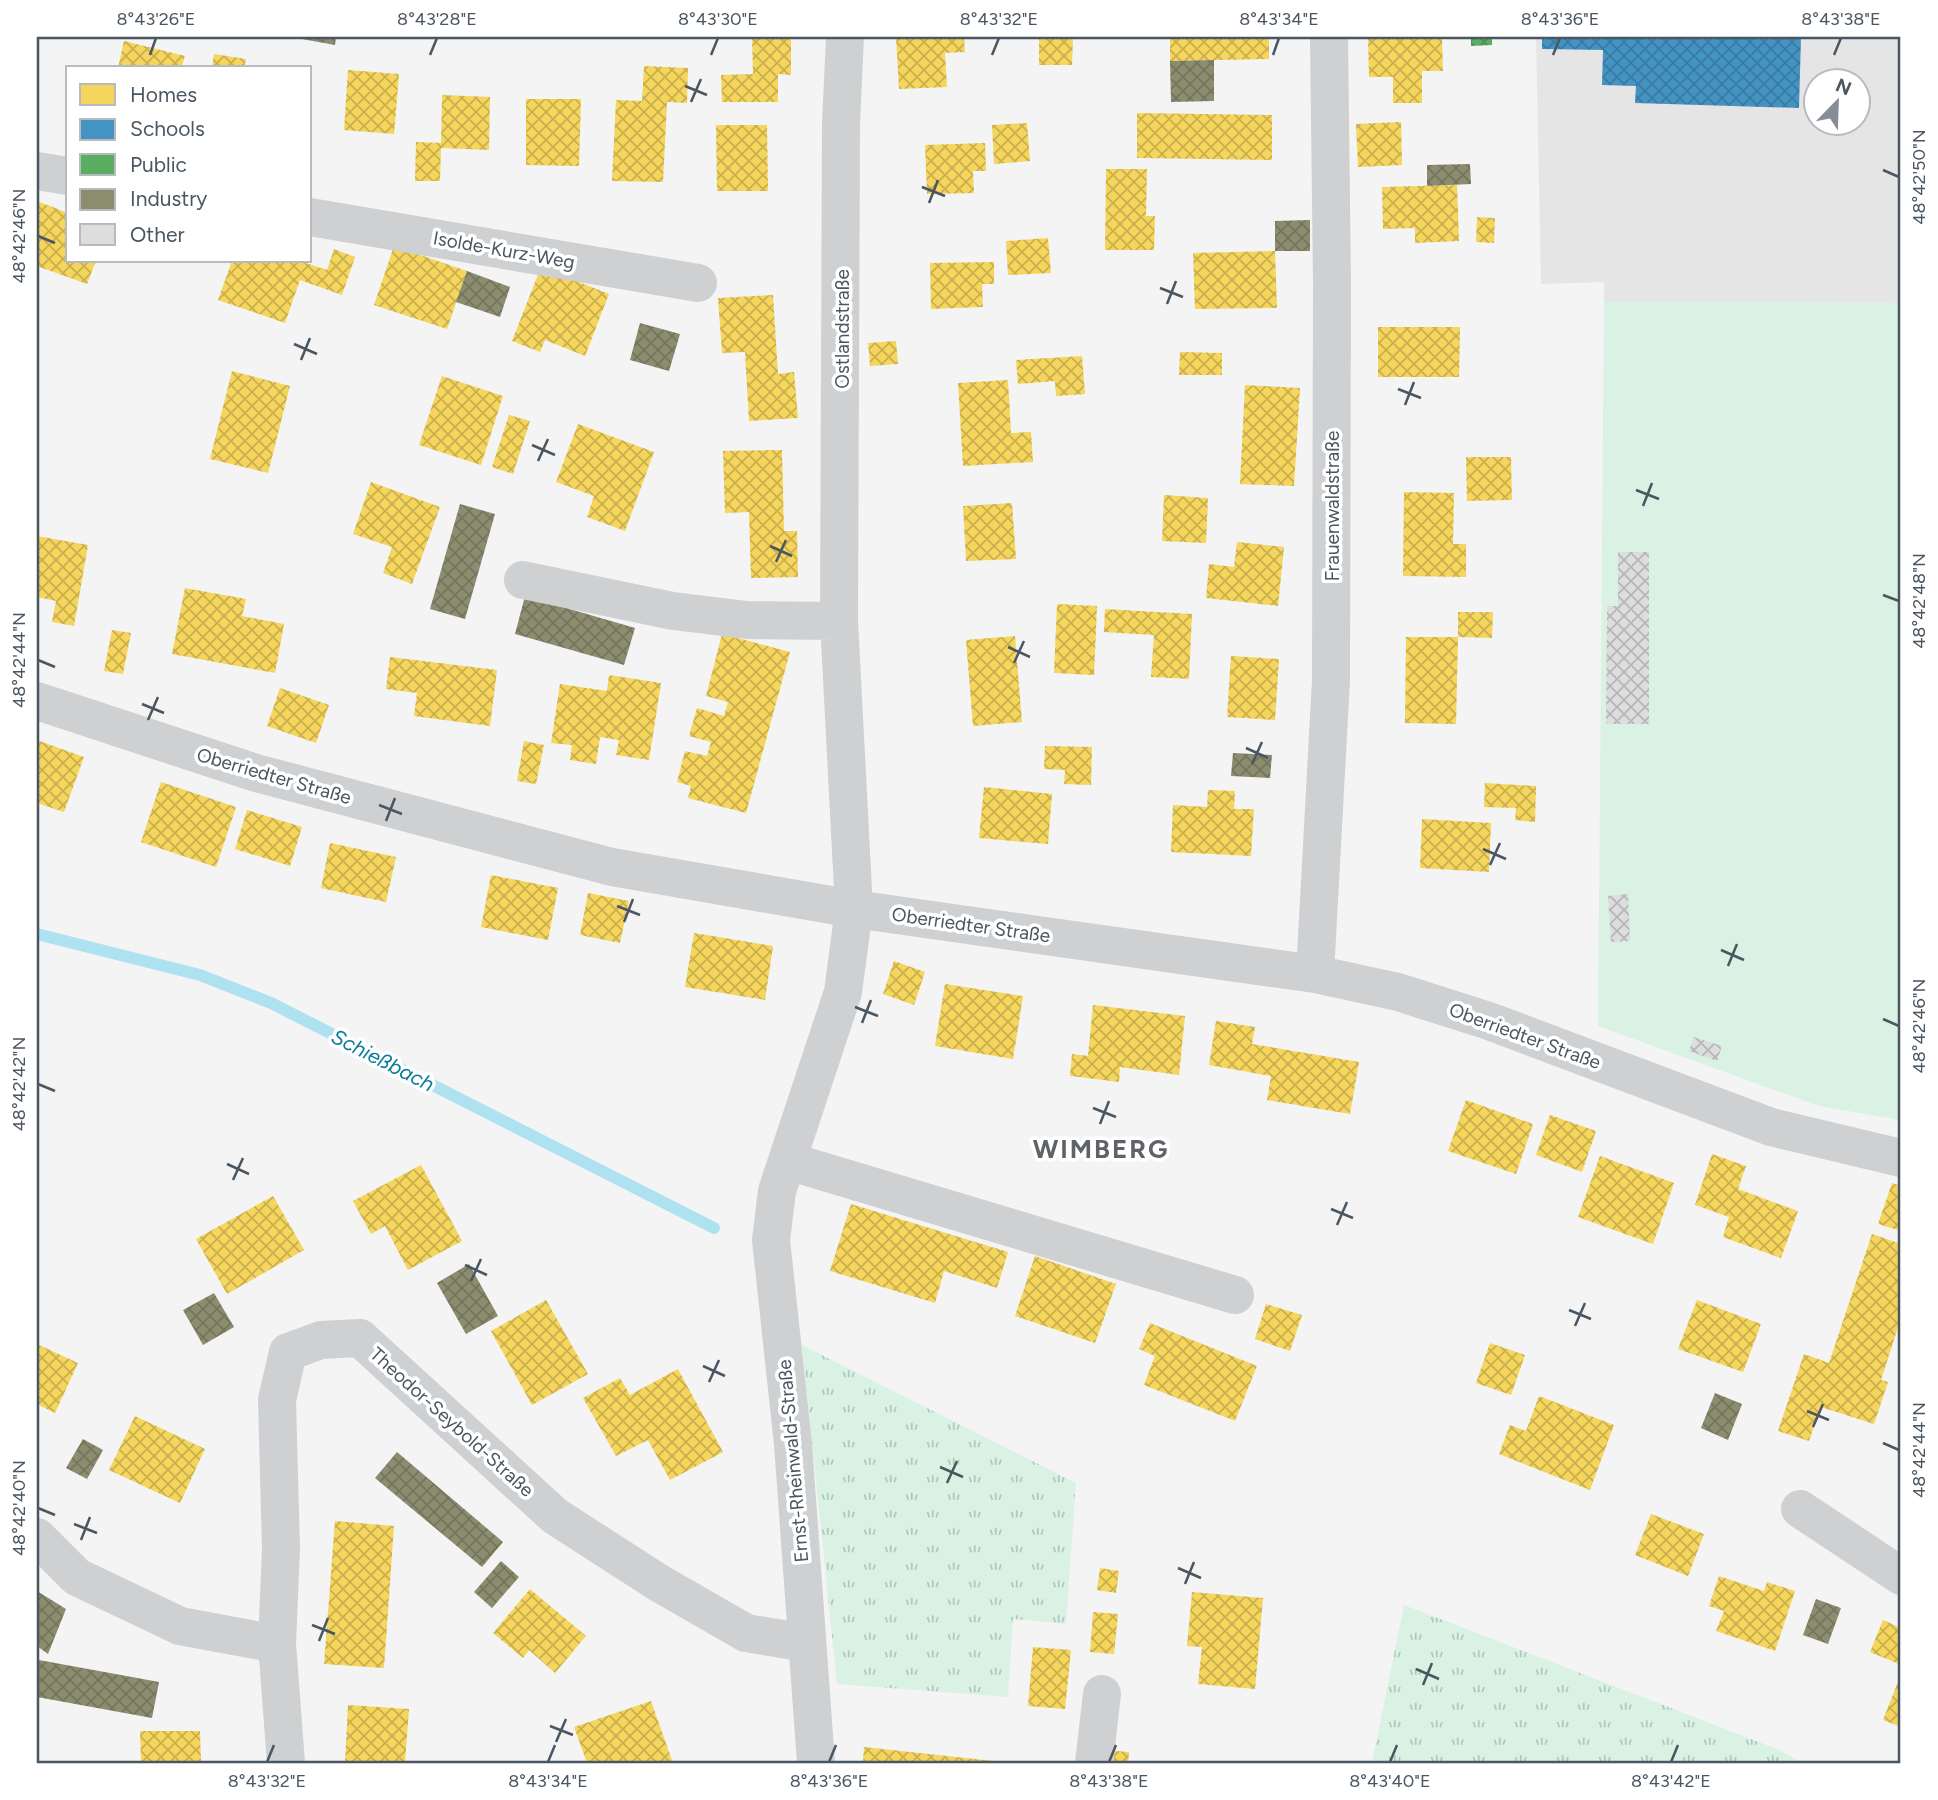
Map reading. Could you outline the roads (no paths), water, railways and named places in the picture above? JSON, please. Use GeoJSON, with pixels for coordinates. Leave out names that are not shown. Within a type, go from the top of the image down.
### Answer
{"type":"FeatureCollection","features":[{"type":"Feature","properties":{"kind":"street","name":"Ostlandstraße"},"geometry":{"type":"LineString","coordinates":[[845,37],[841,123],[839,621],[854,909]]}},
{"type":"Feature","properties":{"kind":"street","name":"Frauenwaldstraße"},"geometry":{"type":"LineString","coordinates":[[1315,974],[1331,680],[1332,283],[1329,37]]}},
{"type":"Feature","properties":{"kind":"street"},"geometry":{"type":"LineString","coordinates":[[37,171],[66,176]]}},
{"type":"Feature","properties":{"kind":"street","name":"Isolde-Kurz-Weg"},"geometry":{"type":"LineString","coordinates":[[312,217],[698,283]]}},
{"type":"Feature","properties":{"kind":"street"},"geometry":{"type":"LineString","coordinates":[[523,580],[673,611],[747,620],[839,621]]}},
{"type":"Feature","properties":{"kind":"street","name":"Oberriedter Straße"},"geometry":{"type":"LineString","coordinates":[[37,701],[256,773],[612,867],[854,909],[1315,974],[1398,992],[1489,1021],[1771,1127],[1901,1158]]}},
{"type":"Feature","properties":{"kind":"street","name":"Ernst-Rheinwald-Straße"},"geometry":{"type":"LineString","coordinates":[[816,1763],[793,1444],[771,1240],[777,1191],[843,992],[854,909]]}},
{"type":"Feature","properties":{"kind":"street"},"geometry":{"type":"LineString","coordinates":[[788,1161],[1235,1295]]}},
{"type":"Feature","properties":{"kind":"street","name":"Theodor-Seybold-Straße"},"geometry":{"type":"LineString","coordinates":[[277,1644],[281,1549],[277,1400],[288,1352],[321,1340],[360,1338],[555,1516],[659,1583],[746,1633],[807,1643]]}},
{"type":"Feature","properties":{"kind":"street"},"geometry":{"type":"LineString","coordinates":[[1800,1509],[1901,1576]]}},
{"type":"Feature","properties":{"kind":"street"},"geometry":{"type":"LineString","coordinates":[[37,1537],[78,1577],[180,1626],[277,1644],[286,1763]]}},
{"type":"Feature","properties":{"kind":"street"},"geometry":{"type":"LineString","coordinates":[[1094,1763],[1102,1694]]}},
{"type":"Feature","properties":{"kind":"waterway","name":"Schießbach"},"geometry":{"type":"LineString","coordinates":[[37,934],[200,975],[271,1003],[714,1228]]}},
{"type":"Feature","properties":{"kind":"district","name":"WIMBERG"},"geometry":{"type":"Point","coordinates":[1101,1149]}}]}
